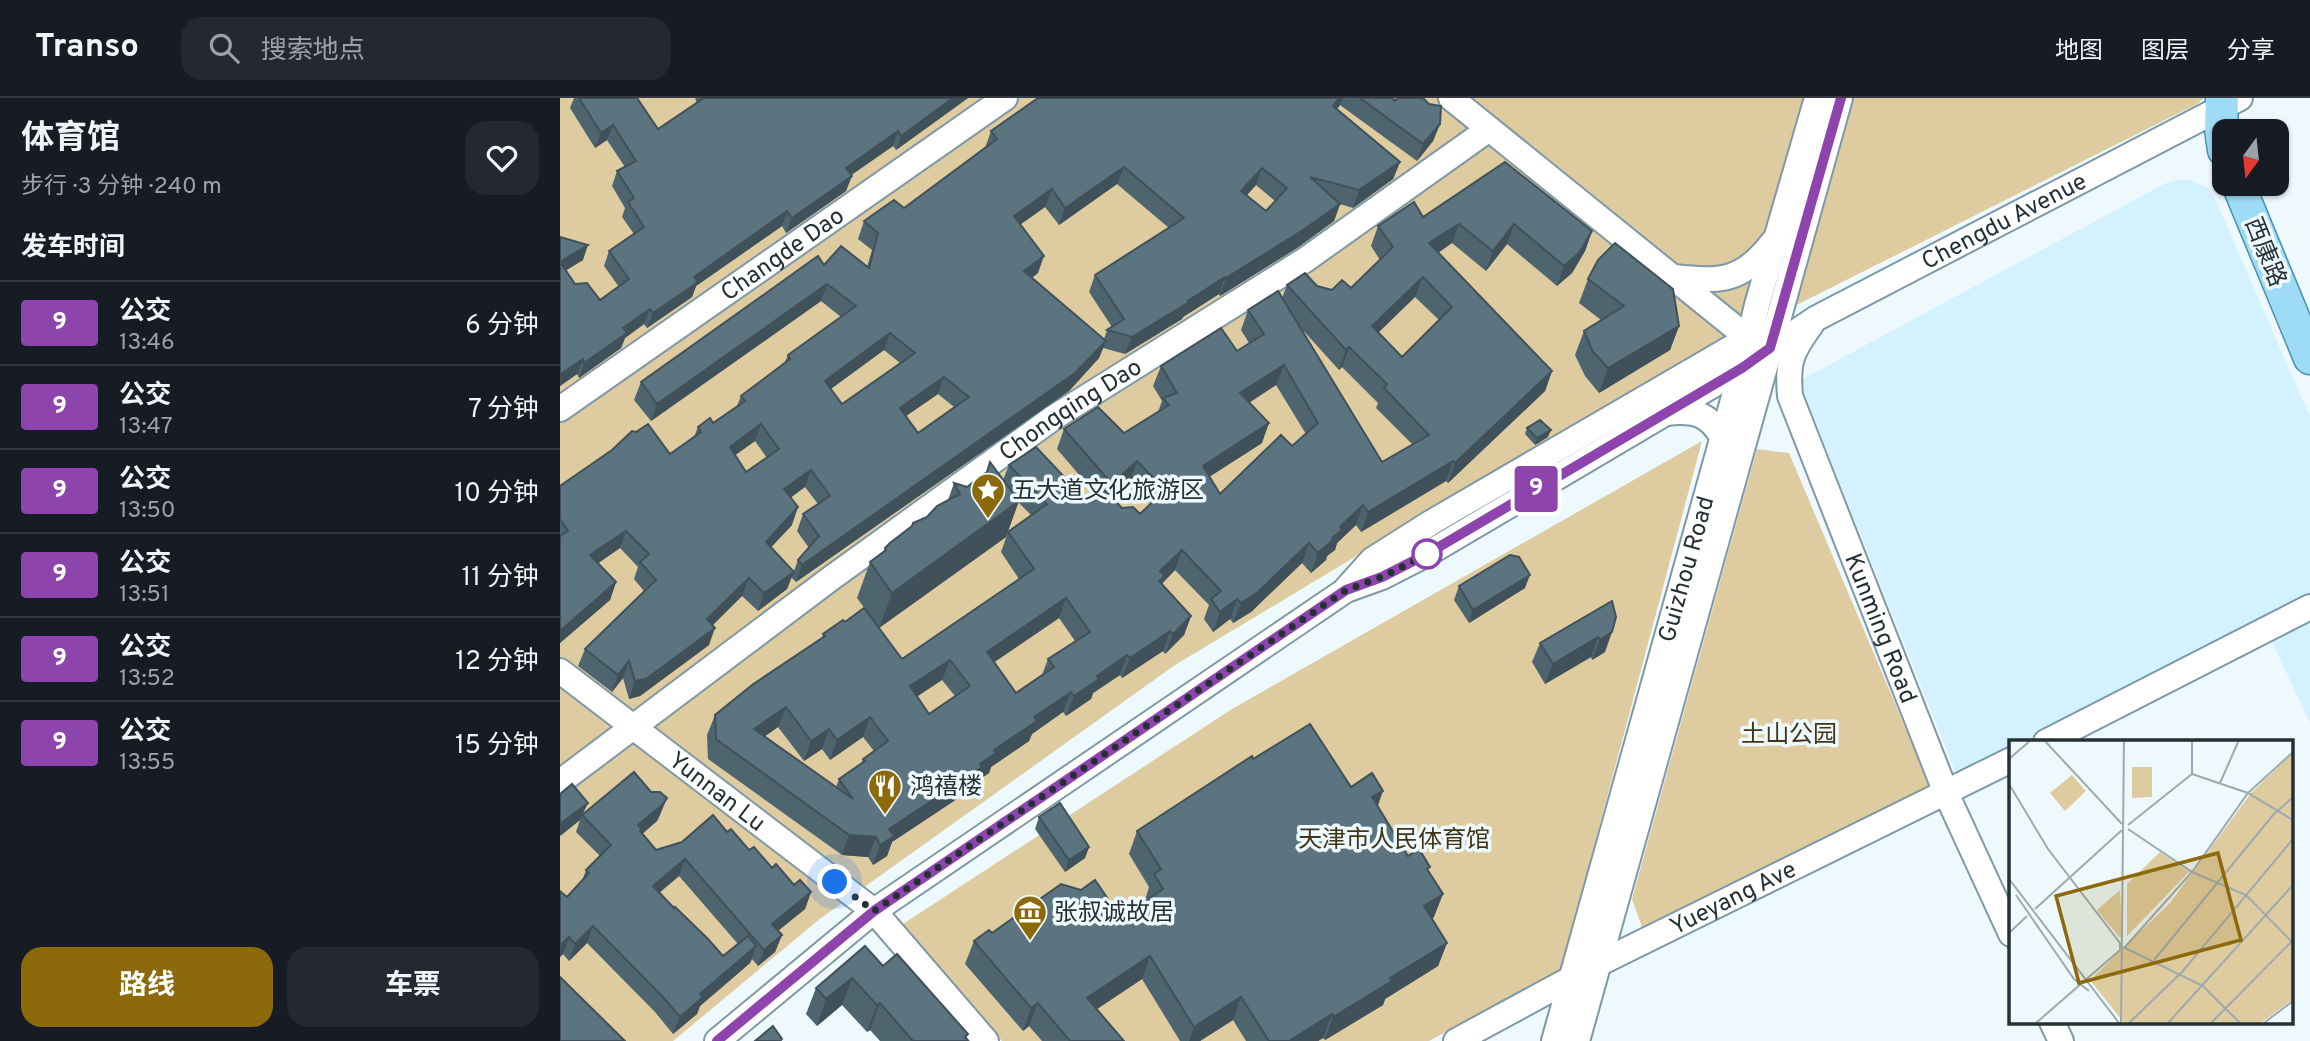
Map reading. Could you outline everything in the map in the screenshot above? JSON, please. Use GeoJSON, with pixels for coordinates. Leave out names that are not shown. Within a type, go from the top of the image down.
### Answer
{"type":"FeatureCollection","features":[{"type":"Feature","properties":{"kind":"main road"},"geometry":{"type":"LineString","coordinates":[[2226,119],[2228,101]]}},
{"type":"Feature","properties":{"kind":"main road","name":"西康路"},"geometry":{"type":"LineString","coordinates":[[2243,196],[2310,358]]}},
{"type":"Feature","properties":{"kind":"street","name":"Changde Dao"},"geometry":{"type":"LineString","coordinates":[[560,409],[1005,98]]}},
{"type":"Feature","properties":{"kind":"street"},"geometry":{"type":"LineString","coordinates":[[1451,98],[1759,343]]}},
{"type":"Feature","properties":{"kind":"street","name":"Guizhou Road"},"geometry":{"type":"LineString","coordinates":[[1577,1041],[1752,417],[1759,343],[1777,236],[1817,98]]}},
{"type":"Feature","properties":{"kind":"street","name":"Guizhou Road"},"geometry":{"type":"LineString","coordinates":[[1554,1041],[1742,368],[1759,343],[1840,98]]}},
{"type":"Feature","properties":{"kind":"street","name":"Chengdu Avenue"},"geometry":{"type":"LineString","coordinates":[[1346,590],[1372,560],[1432,522],[1759,343],[1815,319],[2228,101]]}},
{"type":"Feature","properties":{"kind":"street","name":"Chongqing Dao"},"geometry":{"type":"LineString","coordinates":[[560,782],[830,579],[1053,418],[1305,260],[1489,129]]}},
{"type":"Feature","properties":{"kind":"street"},"geometry":{"type":"LineString","coordinates":[[1674,277],[1709,281],[1731,276],[1756,263],[1777,236]]}},
{"type":"Feature","properties":{"kind":"street","name":"Kunming Road"},"geometry":{"type":"LineString","coordinates":[[1815,319],[1797,343],[1790,360],[1790,396],[1946,793],[2009,930]]}},
{"type":"Feature","properties":{"kind":"street","name":"Chengdu Avenue"},"geometry":{"type":"LineString","coordinates":[[717,1041],[874,911],[1346,590],[1382,577],[1427,554],[1742,368]]}},
{"type":"Feature","properties":{"kind":"street"},"geometry":{"type":"LineString","coordinates":[[1665,413],[1687,411],[1702,415],[1716,425],[1722,436]]}},
{"type":"Feature","properties":{"kind":"street"},"geometry":{"type":"LineString","coordinates":[[2050,740],[2310,607]]}},
{"type":"Feature","properties":{"kind":"street","name":"Yunnan Lu"},"geometry":{"type":"LineString","coordinates":[[560,671],[874,911],[986,1041]]}},
{"type":"Feature","properties":{"kind":"street","name":"Yueyang Ave"},"geometry":{"type":"LineString","coordinates":[[1455,1041],[1598,964],[2009,761]]}},
{"type":"Feature","properties":{"kind":"street"},"geometry":{"type":"LineString","coordinates":[[2053,1024],[2061,1041]]}},
{"type":"Feature","properties":{"kind":"shaded area"},"geometry":{"type":"Polygon","coordinates":[[[2181,179],[2193,181],[2209,189],[2310,417],[2310,723],[2270,637],[2038,740],[2009,740],[2009,753],[1957,776],[1799,381],[2166,183],[2181,179]]]}},
{"type":"Feature","properties":{"kind":"green space","name":"五大道文化旅游区"},"geometry":{"type":"Polygon","coordinates":[[[560,98],[2204,98],[2197,104],[1659,374],[1175,665],[821,918],[673,1041],[560,1041],[560,98]]]}},
{"type":"Feature","properties":{"kind":"green space","name":"天津市人民体育馆"},"geometry":{"type":"Polygon","coordinates":[[[1702,441],[1561,970],[1429,1041],[1002,1041],[903,924],[1232,709],[1702,441]]]}},
{"type":"Feature","properties":{"kind":"green space","name":"土山公园"},"geometry":{"type":"Polygon","coordinates":[[[1757,449],[1789,453],[1930,786],[1642,927],[1632,899],[1757,449]]]}},
{"type":"Feature","properties":{"kind":"building"},"geometry":{"type":"Polygon","coordinates":[[[579,98],[637,98],[658,129],[704,98],[953,98],[901,136],[898,131],[846,168],[852,176],[792,218],[787,211],[694,277],[698,282],[653,313],[650,309],[623,328],[627,333],[584,363],[583,359],[560,375],[560,262],[575,284],[587,283],[600,300],[629,279],[609,251],[644,227],[628,202],[634,198],[617,171],[636,161],[613,125],[601,133],[579,98]]]}},
{"type":"Feature","properties":{"kind":"building"},"geometry":{"type":"Polygon","coordinates":[[[1038,98],[1339,98],[1333,106],[1400,162],[1359,190],[1310,177],[1340,204],[1132,337],[1107,330],[1124,319],[1095,275],[1184,218],[1124,167],[1065,208],[1052,189],[1014,216],[1044,256],[1024,271],[1106,341],[1075,373],[802,565],[798,560],[819,536],[803,514],[830,496],[811,470],[784,489],[798,507],[766,542],[794,572],[764,593],[749,578],[707,619],[715,628],[646,679],[635,681],[629,661],[618,675],[585,649],[656,580],[640,562],[649,554],[626,531],[590,555],[616,582],[560,631],[560,536],[568,531],[560,519],[560,486],[612,450],[632,431],[636,432],[648,424],[670,454],[701,432],[698,427],[710,418],[713,423],[745,401],[741,396],[790,359],[788,355],[856,306],[827,284],[657,404],[641,382],[818,256],[824,265],[841,246],[869,268],[878,233],[864,221],[894,200],[904,208],[997,139],[991,131],[1038,98]],[[1262,168],[1241,191],[1266,211],[1287,188],[1262,168]],[[890,333],[825,381],[842,404],[915,353],[890,333]],[[944,377],[900,408],[918,433],[969,397],[944,377]],[[761,424],[730,447],[746,472],[779,449],[761,424]]]}},
{"type":"Feature","properties":{"kind":"building"},"geometry":{"type":"Polygon","coordinates":[[[1360,98],[1392,98],[1395,101],[1397,98],[1423,98],[1429,104],[1441,106],[1440,124],[1423,144],[1360,98]]]}},
{"type":"Feature","properties":{"kind":"building"},"geometry":{"type":"Polygon","coordinates":[[[1505,162],[1592,231],[1579,253],[1564,266],[1514,224],[1493,251],[1459,224],[1429,243],[1552,371],[1455,463],[1453,461],[1368,512],[1363,505],[1318,553],[1309,543],[1258,592],[1241,603],[1237,599],[1220,612],[1211,599],[1221,591],[1182,550],[1160,571],[1165,576],[1159,581],[1191,616],[1173,634],[1170,631],[1130,658],[1127,655],[1074,696],[1071,692],[1034,717],[1037,721],[994,750],[996,753],[980,764],[982,767],[889,829],[894,836],[880,845],[876,837],[849,835],[716,739],[715,715],[752,685],[825,636],[823,634],[864,608],[902,659],[1034,569],[1008,532],[1047,504],[1009,465],[1036,447],[1085,499],[1099,485],[1122,508],[1133,507],[1140,514],[1165,490],[1137,461],[1112,484],[1064,429],[1098,407],[1124,433],[1169,405],[1163,398],[1177,393],[1161,366],[1221,328],[1237,351],[1264,334],[1248,310],[1278,291],[1382,462],[1429,435],[1384,388],[1387,384],[1349,347],[1346,350],[1287,285],[1305,273],[1317,286],[1332,290],[1342,280],[1351,288],[1393,247],[1378,226],[1414,202],[1423,217],[1505,162]],[[1423,277],[1372,326],[1402,357],[1452,307],[1423,277]],[[1284,365],[1240,393],[1269,423],[1203,466],[1220,494],[1281,435],[1292,446],[1318,423],[1284,365]],[[1066,598],[987,652],[1016,693],[1054,667],[1048,659],[1090,632],[1066,598]],[[950,660],[910,686],[929,714],[970,686],[950,660]],[[786,707],[754,729],[853,799],[839,779],[888,741],[870,717],[837,740],[829,729],[811,741],[786,707]]]}},
{"type":"Feature","properties":{"kind":"building"},"geometry":{"type":"Polygon","coordinates":[[[560,237],[588,245],[560,262],[560,237]]]}},
{"type":"Feature","properties":{"kind":"building"},"geometry":{"type":"Polygon","coordinates":[[[1615,243],[1673,289],[1679,326],[1608,368],[1593,352],[1584,331],[1624,306],[1588,279],[1598,260],[1615,243]]]}},
{"type":"Feature","properties":{"kind":"building"},"geometry":{"type":"Polygon","coordinates":[[[1540,420],[1551,430],[1537,438],[1527,428],[1540,420]]]}},
{"type":"Feature","properties":{"kind":"building"},"geometry":{"type":"Polygon","coordinates":[[[990,462],[1019,501],[892,593],[870,562],[913,523],[927,517],[937,506],[960,494],[954,483],[967,487],[987,472],[990,462]]]}},
{"type":"Feature","properties":{"kind":"building"},"geometry":{"type":"Polygon","coordinates":[[[1510,555],[1519,557],[1530,575],[1473,610],[1459,586],[1510,555]]]}},
{"type":"Feature","properties":{"kind":"building"},"geometry":{"type":"Polygon","coordinates":[[[1612,601],[1616,617],[1612,632],[1600,640],[1598,637],[1553,664],[1540,643],[1612,601]]]}},
{"type":"Feature","properties":{"kind":"building"},"geometry":{"type":"Polygon","coordinates":[[[1310,724],[1351,787],[1372,773],[1383,791],[1372,797],[1408,856],[1419,849],[1430,867],[1427,869],[1443,894],[1424,906],[1447,943],[1390,978],[1392,981],[1289,1041],[1269,1041],[1241,997],[1194,1027],[1150,956],[1087,998],[1124,1041],[1070,1041],[1038,1003],[1031,1008],[974,941],[989,930],[992,933],[1061,884],[1081,890],[1095,880],[1121,918],[1163,889],[1154,874],[1161,869],[1137,831],[1252,756],[1253,759],[1310,724]]]}},
{"type":"Feature","properties":{"kind":"building"},"geometry":{"type":"Polygon","coordinates":[[[634,772],[651,792],[660,792],[667,798],[638,825],[656,850],[682,842],[713,815],[727,832],[731,829],[749,850],[754,847],[772,868],[776,864],[794,885],[800,880],[811,892],[772,924],[782,935],[764,950],[685,859],[653,886],[723,956],[748,936],[756,946],[700,994],[703,997],[680,1017],[593,926],[575,944],[569,937],[560,946],[560,891],[567,897],[589,873],[586,870],[611,845],[582,815],[634,772]]]}},
{"type":"Feature","properties":{"kind":"building"},"geometry":{"type":"Polygon","coordinates":[[[572,784],[588,803],[560,824],[560,794],[572,784]]]}},
{"type":"Feature","properties":{"kind":"building"},"geometry":{"type":"Polygon","coordinates":[[[1060,803],[1089,847],[1069,860],[1039,817],[1060,803]]]}},
{"type":"Feature","properties":{"kind":"building"},"geometry":{"type":"Polygon","coordinates":[[[865,946],[883,966],[897,954],[968,1034],[965,1037],[968,1041],[913,1041],[880,1003],[877,1005],[852,978],[826,999],[816,988],[865,946]]]}},
{"type":"Feature","properties":{"kind":"building"},"geometry":{"type":"Polygon","coordinates":[[[560,977],[625,1041],[560,1041],[560,977]]]}},
{"type":"Feature","properties":{"kind":"building"},"geometry":{"type":"Polygon","coordinates":[[[773,1026],[782,1039],[780,1041],[755,1041],[773,1026]]]}},
{"type":"Feature","properties":{"kind":"bus line","name":"9"},"geometry":{"type":"LineString","coordinates":[[717,1041],[874,911],[1346,590],[1382,577],[1427,554],[1742,368],[1770,348],[1841,98]]}},
{"type":"Feature","properties":{"kind":"place","name":"五大道文化旅游区"},"geometry":{"type":"Point","coordinates":[988,520]}},
{"type":"Feature","properties":{"kind":"place","name":"鸿禧楼"},"geometry":{"type":"Point","coordinates":[885,816]}},
{"type":"Feature","properties":{"kind":"place","name":"张叔诚故居"},"geometry":{"type":"Point","coordinates":[1030,942]}},
{"type":"Feature","properties":{"kind":"route"},"geometry":{"type":"LineString","coordinates":[[835,882],[874,911],[1346,590],[1382,577],[1427,554]]}}]}
